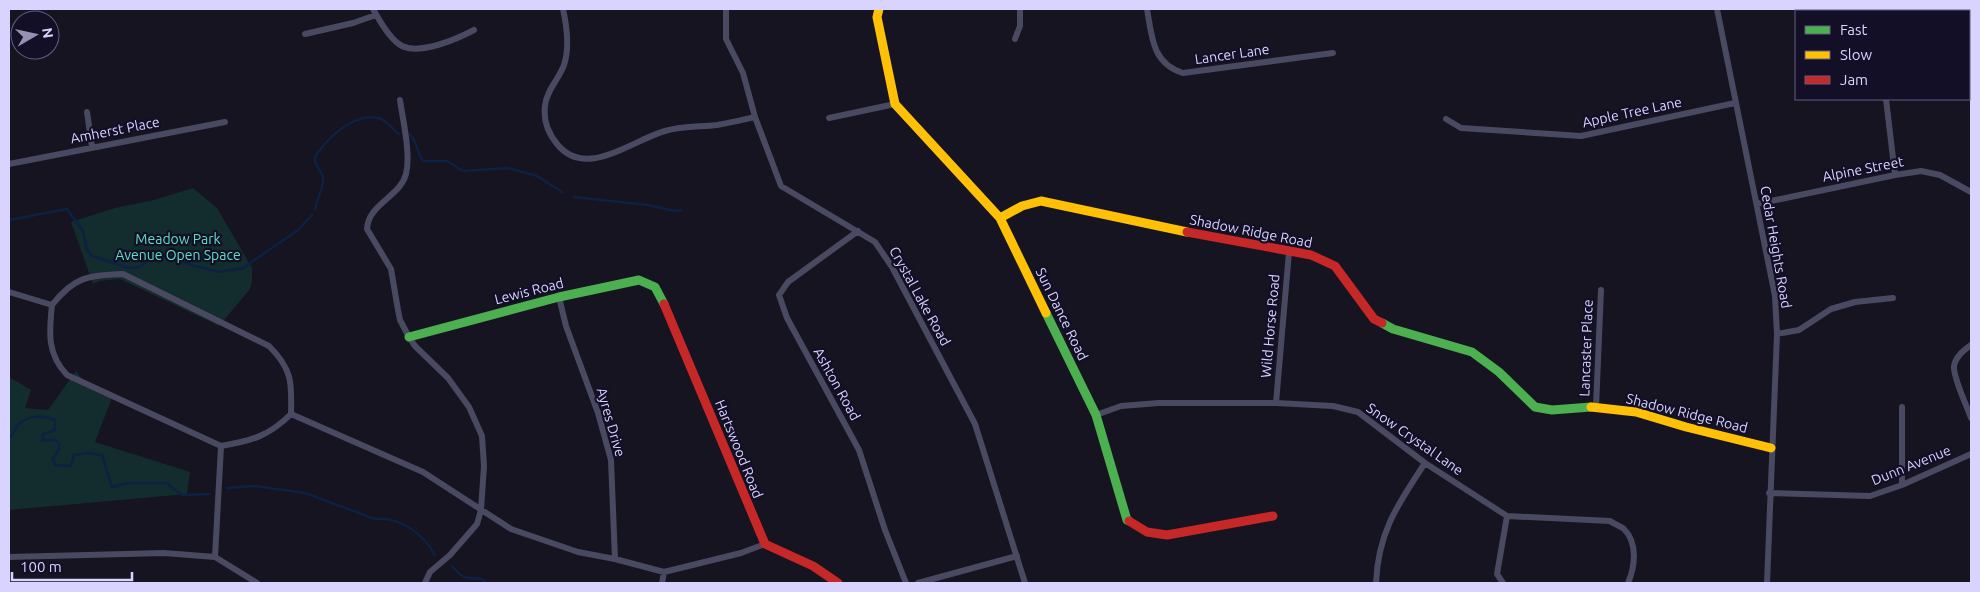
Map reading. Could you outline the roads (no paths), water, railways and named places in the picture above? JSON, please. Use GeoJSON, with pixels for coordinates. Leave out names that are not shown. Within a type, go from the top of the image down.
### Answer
{"type":"FeatureCollection","features":[{"type":"Feature","properties":{"kind":"street"},"geometry":{"type":"LineString","coordinates":[[563,9],[568,44],[564,65],[544,105],[545,123],[552,138],[562,150],[574,157],[610,156],[638,141],[665,131],[691,126],[717,125],[755,117]]}},
{"type":"Feature","properties":{"kind":"street","name":"Crystal Lake Road"},"geometry":{"type":"LineString","coordinates":[[726,9],[726,38],[743,73],[755,117],[781,186],[875,242],[892,267],[975,424],[1025,583]]}},
{"type":"Feature","properties":{"kind":"street"},"geometry":{"type":"LineString","coordinates":[[829,118],[895,104],[878,17],[879,9]]}},
{"type":"Feature","properties":{"kind":"street"},"geometry":{"type":"LineString","coordinates":[[1014,39],[1020,26],[1020,9]]}},
{"type":"Feature","properties":{"kind":"street","name":"Lancer Lane"},"geometry":{"type":"LineString","coordinates":[[1147,9],[1155,46],[1161,60],[1174,70],[1183,73],[1333,53]]}},
{"type":"Feature","properties":{"kind":"street","name":"Cedar Heights Road"},"geometry":{"type":"LineString","coordinates":[[1717,9],[1775,296],[1777,334],[1769,493],[1767,583]]}},
{"type":"Feature","properties":{"kind":"street"},"geometry":{"type":"LineString","coordinates":[[305,34],[353,23],[375,12],[394,39],[401,46],[409,48],[451,41],[474,30]]}},
{"type":"Feature","properties":{"kind":"street"},"geometry":{"type":"LineString","coordinates":[[400,100],[408,156],[406,175],[399,188],[370,216],[367,229],[391,269],[400,320],[409,337],[419,351],[448,378],[469,407],[482,436],[484,466],[481,510],[477,524],[450,555],[430,572],[425,583]]}},
{"type":"Feature","properties":{"kind":"street"},"geometry":{"type":"LineString","coordinates":[[1886,100],[1895,175]]}},
{"type":"Feature","properties":{"kind":"street","name":"Apple Tree Lane"},"geometry":{"type":"LineString","coordinates":[[1446,119],[1461,128],[1580,136],[1735,103]]}},
{"type":"Feature","properties":{"kind":"street","name":"Sun Dance Road"},"geometry":{"type":"LineString","coordinates":[[895,104],[1000,218],[1096,415],[1118,493],[1128,520],[1147,532],[1167,535],[1273,516]]}},
{"type":"Feature","properties":{"kind":"street"},"geometry":{"type":"LineString","coordinates":[[87,112],[92,147]]}},
{"type":"Feature","properties":{"kind":"street","name":"Amherst Place"},"geometry":{"type":"LineString","coordinates":[[9,164],[225,122]]}},
{"type":"Feature","properties":{"kind":"street","name":"Alpine Street"},"geometry":{"type":"LineString","coordinates":[[1756,204],[1921,171],[1940,175],[1971,192]]}},
{"type":"Feature","properties":{"kind":"street","name":"Shadow Ridge Road"},"geometry":{"type":"LineString","coordinates":[[1000,218],[1022,206],[1041,201],[1064,204],[1175,230],[1311,256],[1335,266],[1374,319],[1393,329],[1472,352],[1499,372],[1535,407],[1552,410],[1596,406],[1636,412],[1686,428],[1772,448]]}},
{"type":"Feature","properties":{"kind":"street","name":"Ashton Road"},"geometry":{"type":"LineString","coordinates":[[858,231],[788,282],[779,296],[787,318],[859,450],[885,530],[906,583]]}},
{"type":"Feature","properties":{"kind":"street","name":"Wild Horse Road"},"geometry":{"type":"LineString","coordinates":[[1276,403],[1290,252]]}},
{"type":"Feature","properties":{"kind":"street"},"geometry":{"type":"LineString","coordinates":[[123,274],[269,346],[281,358],[289,370],[292,387],[291,414],[278,427],[264,435],[242,443],[221,446],[67,375],[58,365],[51,348],[50,325],[52,305],[62,292],[73,283],[98,275],[123,274]]}},
{"type":"Feature","properties":{"kind":"street","name":"Lewis Road"},"geometry":{"type":"LineString","coordinates":[[409,337],[559,297],[624,282],[639,280],[655,286]]}},
{"type":"Feature","properties":{"kind":"street","name":"Hartswood Road"},"geometry":{"type":"LineString","coordinates":[[655,286],[765,544]]}},
{"type":"Feature","properties":{"kind":"street","name":"Lancaster Place"},"geometry":{"type":"LineString","coordinates":[[1596,406],[1601,290]]}},
{"type":"Feature","properties":{"kind":"street"},"geometry":{"type":"LineString","coordinates":[[9,292],[52,305]]}},
{"type":"Feature","properties":{"kind":"street","name":"Ayres Drive"},"geometry":{"type":"LineString","coordinates":[[559,297],[566,326],[598,413],[611,460],[614,559]]}},
{"type":"Feature","properties":{"kind":"street"},"geometry":{"type":"LineString","coordinates":[[1777,334],[1800,330],[1831,308],[1855,302],[1893,298]]}},
{"type":"Feature","properties":{"kind":"street"},"geometry":{"type":"LineString","coordinates":[[1971,345],[1959,354],[1954,366],[1971,418]]}},
{"type":"Feature","properties":{"kind":"street","name":"Snow Crystal Lane"},"geometry":{"type":"LineString","coordinates":[[1096,415],[1121,406],[1159,402],[1276,403],[1333,406],[1358,412],[1426,463],[1507,516]]}},
{"type":"Feature","properties":{"kind":"street"},"geometry":{"type":"LineString","coordinates":[[1902,407],[1902,485]]}},
{"type":"Feature","properties":{"kind":"street"},"geometry":{"type":"LineString","coordinates":[[291,414],[423,472],[511,529],[578,552],[664,572],[741,553],[765,544],[812,566],[838,583]]}},
{"type":"Feature","properties":{"kind":"street"},"geometry":{"type":"LineString","coordinates":[[215,557],[221,446]]}},
{"type":"Feature","properties":{"kind":"street","name":"Dunn Avenue"},"geometry":{"type":"LineString","coordinates":[[1769,493],[1870,496],[1902,485],[1971,454]]}},
{"type":"Feature","properties":{"kind":"street"},"geometry":{"type":"LineString","coordinates":[[1376,583],[1382,538],[1396,506],[1426,463]]}},
{"type":"Feature","properties":{"kind":"street"},"geometry":{"type":"LineString","coordinates":[[1503,583],[1498,574],[1507,516],[1610,521],[1624,530],[1634,544],[1632,572],[1628,583]]}},
{"type":"Feature","properties":{"kind":"street"},"geometry":{"type":"LineString","coordinates":[[9,557],[164,553],[215,557],[257,583]]}},
{"type":"Feature","properties":{"kind":"street"},"geometry":{"type":"LineString","coordinates":[[918,583],[1017,556]]}},
{"type":"Feature","properties":{"kind":"street"},"geometry":{"type":"LineString","coordinates":[[662,583],[664,572]]}},
{"type":"Feature","properties":{"kind":"waterway"},"geometry":{"type":"LineString","coordinates":[[315,209],[323,180],[315,158],[331,137],[353,121],[370,117],[384,121],[399,134]]}},
{"type":"Feature","properties":{"kind":"waterway"},"geometry":{"type":"LineString","coordinates":[[407,133],[415,142],[423,161],[447,161],[463,171],[508,168],[537,176],[562,192]]}},
{"type":"Feature","properties":{"kind":"waterway"},"geometry":{"type":"LineString","coordinates":[[574,197],[648,205],[675,211],[681,210]]}},
{"type":"Feature","properties":{"kind":"waterway"},"geometry":{"type":"LineString","coordinates":[[9,220],[67,209],[83,231],[87,250],[92,256],[129,268],[140,267],[157,253],[219,272],[243,268],[298,230],[312,215]]}},
{"type":"Feature","properties":{"kind":"waterway"},"geometry":{"type":"LineString","coordinates":[[9,438],[18,425],[26,419],[36,417],[50,418],[55,420],[55,430],[43,434],[42,440],[54,440],[59,443],[59,449],[53,458],[55,465],[71,466],[74,455],[88,453],[102,455],[112,487],[127,483],[166,483],[182,495],[209,494]]}},
{"type":"Feature","properties":{"kind":"waterway"},"geometry":{"type":"LineString","coordinates":[[227,488],[254,486],[305,493],[375,519],[393,520],[410,528],[424,540],[435,555]]}},
{"type":"Feature","properties":{"kind":"waterway"},"geometry":{"type":"LineString","coordinates":[[452,566],[462,576],[482,579],[486,583]]}},
{"type":"Feature","properties":{"kind":"park label","name":"Meadow Park Avenue Open Space"},"geometry":{"type":"Point","coordinates":[178,248]}}]}
